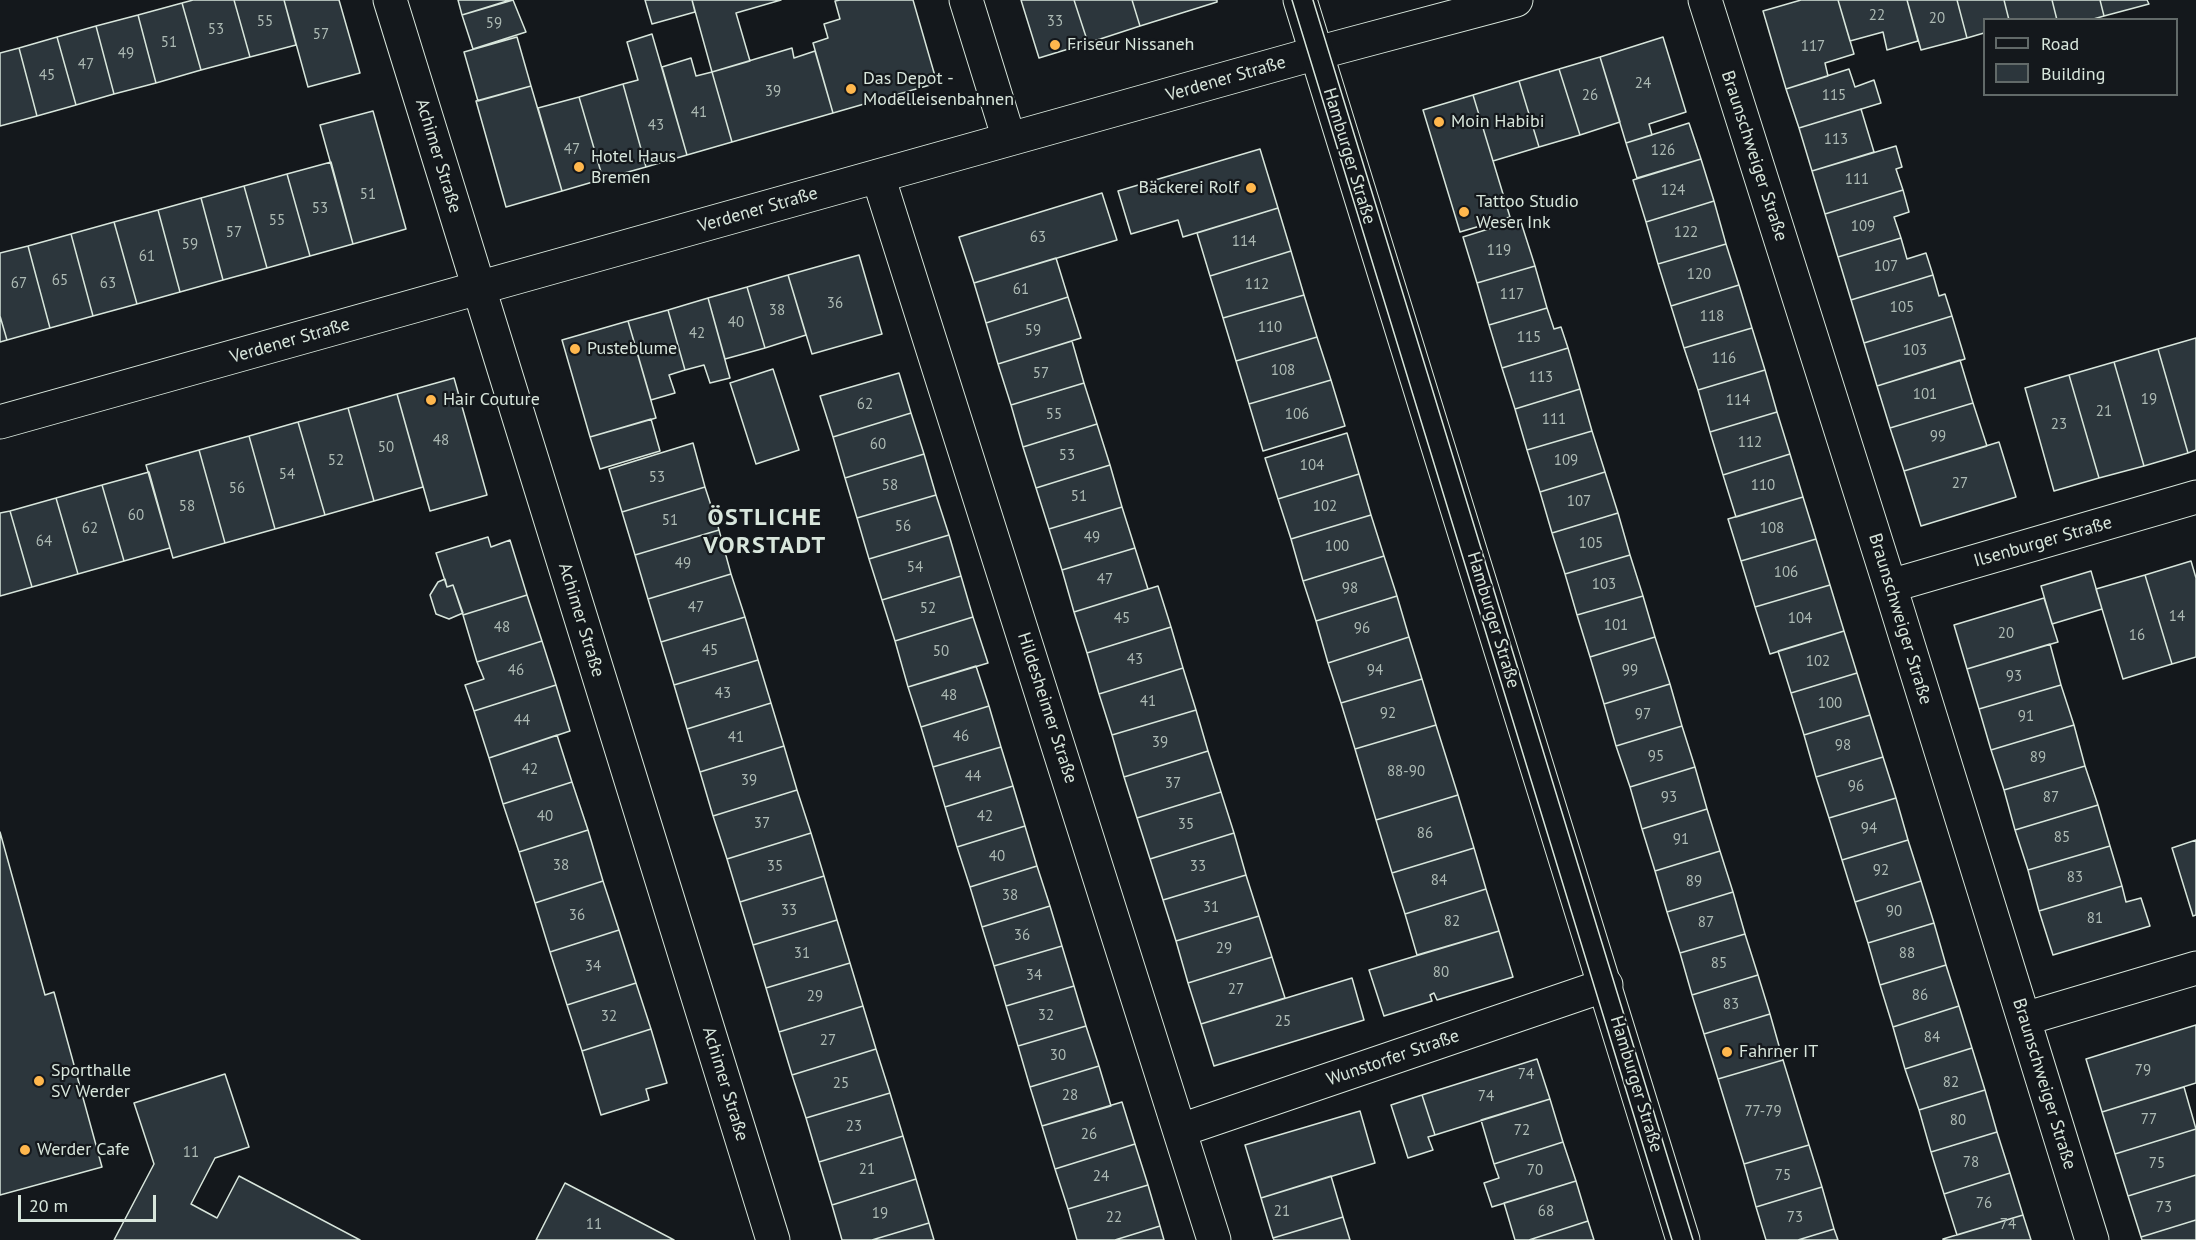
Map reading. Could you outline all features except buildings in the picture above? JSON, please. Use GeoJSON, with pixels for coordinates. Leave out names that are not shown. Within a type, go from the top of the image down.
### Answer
{"type":"FeatureCollection","features":[{"type":"Feature","properties":{"kind":"street","name":"Achimer Straße"},"geometry":{"type":"LineString","coordinates":[[390,0],[773,1240]]}},
{"type":"Feature","properties":{"kind":"street"},"geometry":{"type":"LineString","coordinates":[[966,0],[1009,139]]}},
{"type":"Feature","properties":{"kind":"street","name":"Hamburger Straße"},"geometry":{"type":"LineString","coordinates":[[1300,0],[1683,1240]]}},
{"type":"Feature","properties":{"kind":"street","name":"Verdener Straße"},"geometry":{"type":"LineString","coordinates":[[0,422],[1317,53],[1516,0]]}},
{"type":"Feature","properties":{"kind":"street","name":"Braunschweiger Straße"},"geometry":{"type":"LineString","coordinates":[[1705,0],[1890,586],[2092,1240]]}},
{"type":"Feature","properties":{"kind":"street","name":"Hildesheimer Straße"},"geometry":{"type":"LineString","coordinates":[[878,176],[1214,1240]]}},
{"type":"Feature","properties":{"kind":"street","name":"Ilsenburger Straße"},"geometry":{"type":"LineString","coordinates":[[1890,586],[2196,497]]}},
{"type":"Feature","properties":{"kind":"street"},"geometry":{"type":"LineString","coordinates":[[2024,1019],[2196,968]]}},
{"type":"Feature","properties":{"kind":"street","name":"Wunstorfer Straße"},"geometry":{"type":"LineString","coordinates":[[1181,1130],[1606,985]]}},
{"type":"Feature","properties":{"kind":"tram line"},"geometry":{"type":"LineString","coordinates":[[1292,0],[1672,1240]]}},
{"type":"Feature","properties":{"kind":"tram line"},"geometry":{"type":"LineString","coordinates":[[1313,0],[1693,1240]]}},
{"type":"Feature","properties":{"kind":"place","name":"Friseur Nissaneh"},"geometry":{"type":"Point","coordinates":[1055,45]}},
{"type":"Feature","properties":{"kind":"place","name":"Das Depot - Modelleisenbahnen"},"geometry":{"type":"Point","coordinates":[851,89]}},
{"type":"Feature","properties":{"kind":"place","name":"Moin Habibi"},"geometry":{"type":"Point","coordinates":[1439,122]}},
{"type":"Feature","properties":{"kind":"place","name":"Hotel Haus Bremen"},"geometry":{"type":"Point","coordinates":[579,167]}},
{"type":"Feature","properties":{"kind":"place","name":"Bäckerei Rolf"},"geometry":{"type":"Point","coordinates":[1251,188]}},
{"type":"Feature","properties":{"kind":"place","name":"Tattoo Studio Weser Ink"},"geometry":{"type":"Point","coordinates":[1464,212]}},
{"type":"Feature","properties":{"kind":"place","name":"Pusteblume"},"geometry":{"type":"Point","coordinates":[575,349]}},
{"type":"Feature","properties":{"kind":"place","name":"Hair Couture"},"geometry":{"type":"Point","coordinates":[431,400]}},
{"type":"Feature","properties":{"kind":"place","name":"Fahrner IT"},"geometry":{"type":"Point","coordinates":[1727,1052]}},
{"type":"Feature","properties":{"kind":"place","name":"Sporthalle SV Werder"},"geometry":{"type":"Point","coordinates":[39,1081]}},
{"type":"Feature","properties":{"kind":"place","name":"Werder Cafe"},"geometry":{"type":"Point","coordinates":[25,1150]}},
{"type":"Feature","properties":{"kind":"district","name":"ÖSTLICHE VORSTADT"},"geometry":{"type":"Point","coordinates":[765,532]}}]}
